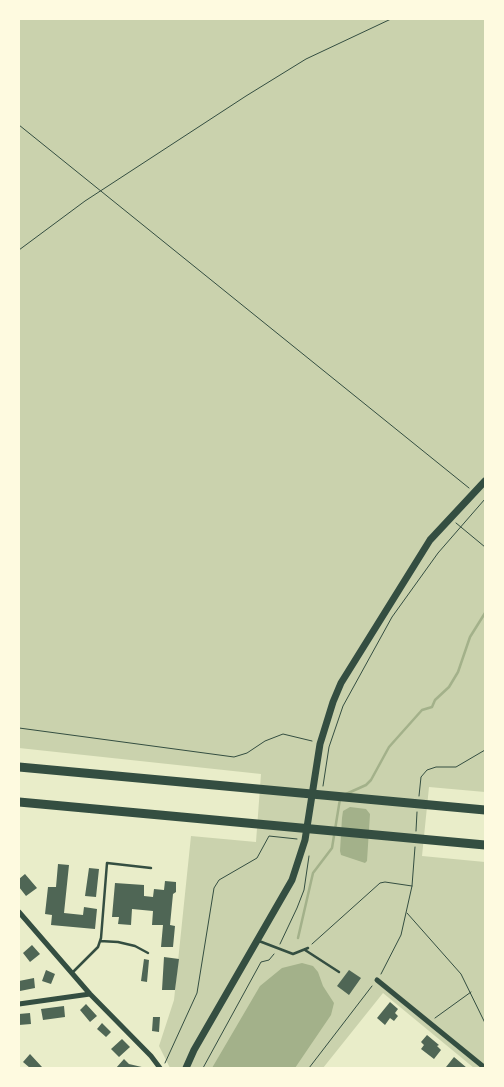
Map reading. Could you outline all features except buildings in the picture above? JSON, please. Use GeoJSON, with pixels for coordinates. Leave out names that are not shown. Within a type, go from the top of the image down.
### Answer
{"type":"FeatureCollection","features":[{"type":"Feature","properties":{"kind":"highway"},"geometry":{"type":"LineString","coordinates":[[19,767],[485,810]]}},
{"type":"Feature","properties":{"kind":"highway"},"geometry":{"type":"LineString","coordinates":[[19,802],[485,845]]}},
{"type":"Feature","properties":{"kind":"main road"},"geometry":{"type":"LineString","coordinates":[[186,1068],[292,880],[305,840],[320,744],[333,702],[353,662],[413,564],[449,517],[485,481]]}},
{"type":"Feature","properties":{"kind":"street"},"geometry":{"type":"LineString","coordinates":[[19,912],[90,994],[161,1068]]}},
{"type":"Feature","properties":{"kind":"street"},"geometry":{"type":"LineString","coordinates":[[377,980],[485,1068]]}},
{"type":"Feature","properties":{"kind":"street"},"geometry":{"type":"LineString","coordinates":[[19,1004],[90,994]]}},
{"type":"Feature","properties":{"kind":"lane"},"geometry":{"type":"LineString","coordinates":[[72,974],[98,946],[100,941],[107,863],[151,868]]}},
{"type":"Feature","properties":{"kind":"lane"},"geometry":{"type":"LineString","coordinates":[[258,940],[293,954],[308,948]]}},
{"type":"Feature","properties":{"kind":"lane"},"geometry":{"type":"LineString","coordinates":[[100,941],[118,942],[135,946],[148,953]]}},
{"type":"Feature","properties":{"kind":"lane"},"geometry":{"type":"LineString","coordinates":[[304,950],[339,972]]}},
{"type":"Feature","properties":{"kind":"path"},"geometry":{"type":"LineString","coordinates":[[19,250],[167,145],[306,59],[391,19]]}},
{"type":"Feature","properties":{"kind":"path"},"geometry":{"type":"LineString","coordinates":[[19,125],[474,492]]}},
{"type":"Feature","properties":{"kind":"path"},"geometry":{"type":"LineString","coordinates":[[322,788],[334,733],[353,687],[392,617],[424,570],[485,499]]}},
{"type":"Feature","properties":{"kind":"path"},"geometry":{"type":"LineString","coordinates":[[449,517],[485,547]]}},
{"type":"Feature","properties":{"kind":"path"},"geometry":{"type":"LineString","coordinates":[[19,728],[234,756],[247,754],[265,741],[283,734],[320,744]]}},
{"type":"Feature","properties":{"kind":"path"},"geometry":{"type":"LineString","coordinates":[[161,1068],[197,993],[214,888],[219,880],[257,858],[269,836],[305,840]]}},
{"type":"Feature","properties":{"kind":"path"},"geometry":{"type":"LineString","coordinates":[[203,1068],[261,962],[269,960],[277,949],[298,908],[304,890],[309,851]]}},
{"type":"Feature","properties":{"kind":"path"},"geometry":{"type":"LineString","coordinates":[[308,948],[380,883],[412,886],[396,948],[377,980],[309,1068]]}},
{"type":"Feature","properties":{"kind":"path"},"geometry":{"type":"LineString","coordinates":[[406,913],[462,974],[485,1023]]}},
{"type":"Feature","properties":{"kind":"path"},"geometry":{"type":"LineString","coordinates":[[430,1022],[471,992]]}},
{"type":"Feature","properties":{"kind":"shaded area"},"geometry":{"type":"Polygon","coordinates":[[[19,19],[485,19],[485,792],[429,787],[422,856],[485,862],[485,1068],[474,1068],[383,993],[323,1068],[170,1068],[159,1046],[174,1000],[191,836],[256,842],[261,774],[19,748],[19,19]]]}},
{"type":"Feature","properties":{"kind":"shaded area"},"geometry":{"type":"Polygon","coordinates":[[[350,807],[366,809],[370,814],[367,861],[365,863],[341,855],[343,811],[350,807]]]}},
{"type":"Feature","properties":{"kind":"shaded area"},"geometry":{"type":"Polygon","coordinates":[[[302,963],[313,966],[318,972],[323,986],[334,1003],[331,1015],[295,1068],[212,1068],[260,986],[282,968],[302,963]]]}},
{"type":"Feature","properties":{"kind":"waterway"},"geometry":{"type":"LineString","coordinates":[[346,794],[366,785],[371,780],[389,747],[422,710],[432,707],[435,700],[449,687],[458,672],[470,637],[485,613]]}},
{"type":"Feature","properties":{"kind":"waterway"},"geometry":{"type":"LineString","coordinates":[[298,938],[313,873],[332,848],[340,799]]}}]}
